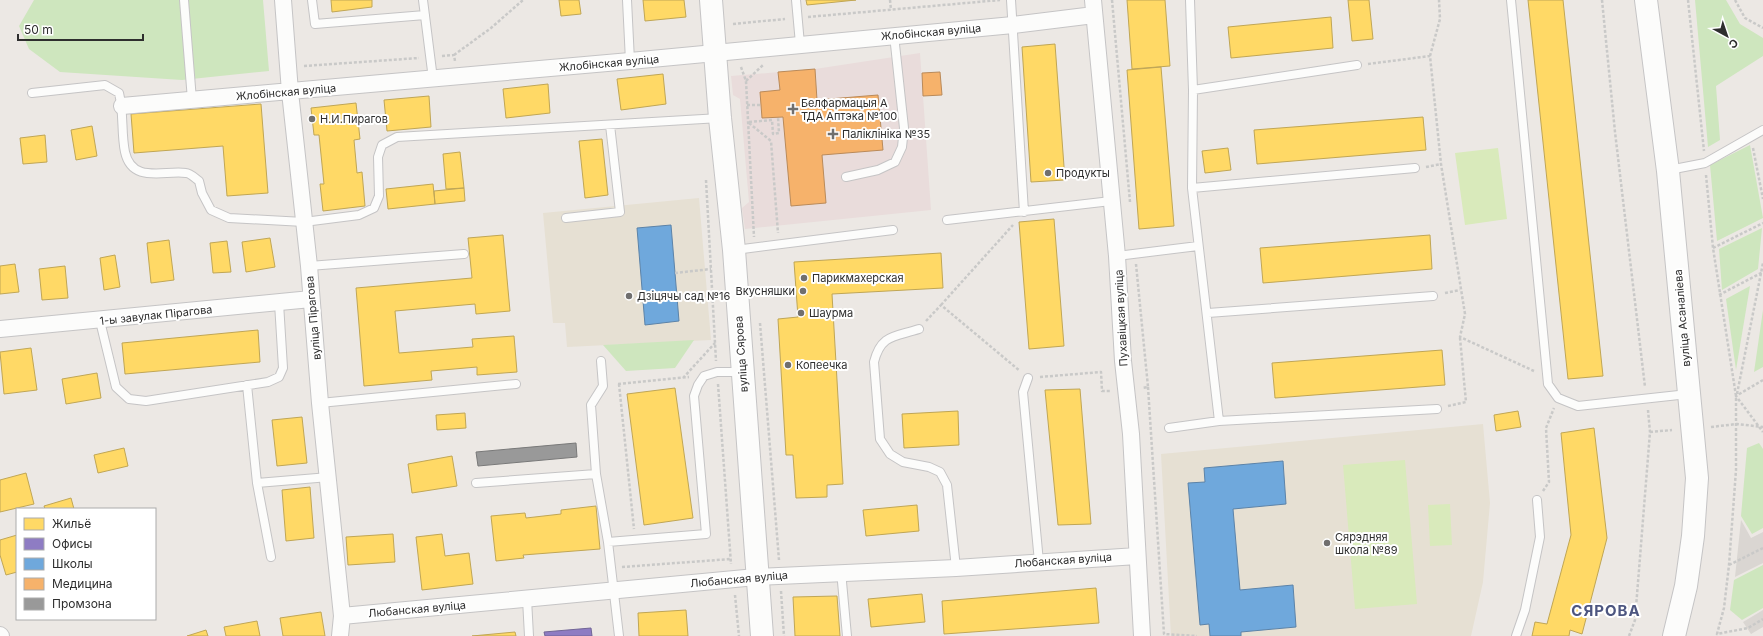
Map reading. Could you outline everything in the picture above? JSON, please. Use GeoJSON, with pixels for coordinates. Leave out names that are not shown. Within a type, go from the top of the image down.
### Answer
{"type":"FeatureCollection","features":[{"type":"Feature","properties":{"kind":"street","name":"вуліца Пірагова"},"geometry":{"type":"LineString","coordinates":[[283,0],[290,92],[309,266],[320,403],[329,477],[342,616],[340,636]]}},
{"type":"Feature","properties":{"kind":"street","name":"вуліца Сярова"},"geometry":{"type":"LineString","coordinates":[[711,0],[720,118],[744,248],[742,372],[756,577],[762,636]]}},
{"type":"Feature","properties":{"kind":"street","name":"вуліца Асаналіева"},"geometry":{"type":"LineString","coordinates":[[1646,0],[1668,171],[1697,478],[1693,536],[1677,635]]}},
{"type":"Feature","properties":{"kind":"street","name":"Жлобінская вуліца"},"geometry":{"type":"LineString","coordinates":[[122,106],[456,77],[1013,25],[1094,7]]}},
{"type":"Feature","properties":{"kind":"street","name":"Пухавіцкая вуліца"},"geometry":{"type":"LineString","coordinates":[[1094,7],[1117,256],[1126,389],[1131,434],[1142,636]]}},
{"type":"Feature","properties":{"kind":"street","name":"1-ы завулак Пірагова"},"geometry":{"type":"LineString","coordinates":[[0,329],[100,321],[311,299]]}},
{"type":"Feature","properties":{"kind":"street","name":"Любанская вуліца"},"geometry":{"type":"LineString","coordinates":[[342,616],[733,578],[956,568],[1137,556]]}},
{"type":"Feature","properties":{"kind":"lane"},"geometry":{"type":"LineString","coordinates":[[184,0],[192,100]]}},
{"type":"Feature","properties":{"kind":"lane"},"geometry":{"type":"LineString","coordinates":[[312,0],[314,24],[426,15]]}},
{"type":"Feature","properties":{"kind":"lane"},"geometry":{"type":"LineString","coordinates":[[423,0],[433,79]]}},
{"type":"Feature","properties":{"kind":"lane"},"geometry":{"type":"LineString","coordinates":[[627,0],[630,61]]}},
{"type":"Feature","properties":{"kind":"lane"},"geometry":{"type":"LineString","coordinates":[[796,0],[800,44]]}},
{"type":"Feature","properties":{"kind":"lane"},"geometry":{"type":"LineString","coordinates":[[1011,0],[1024,212]]}},
{"type":"Feature","properties":{"kind":"lane"},"geometry":{"type":"LineString","coordinates":[[1190,0],[1192,188],[1198,246],[1208,313],[1219,421]]}},
{"type":"Feature","properties":{"kind":"lane"},"geometry":{"type":"LineString","coordinates":[[1511,0],[1548,384],[1558,398],[1578,406],[1689,394]]}},
{"type":"Feature","properties":{"kind":"lane"},"geometry":{"type":"LineString","coordinates":[[846,177],[878,170],[895,162],[902,146],[904,128],[894,35]]}},
{"type":"Feature","properties":{"kind":"lane"},"geometry":{"type":"LineString","coordinates":[[1192,90],[1357,65]]}},
{"type":"Feature","properties":{"kind":"lane"},"geometry":{"type":"LineString","coordinates":[[32,93],[105,85],[119,93],[122,106],[125,153],[132,167],[148,174],[187,173],[199,181],[202,193],[211,210],[229,218],[304,222],[359,215],[374,208],[379,196],[378,157],[382,145],[396,138],[720,118]]}},
{"type":"Feature","properties":{"kind":"lane"},"geometry":{"type":"LineString","coordinates":[[566,218],[620,212],[610,125]]}},
{"type":"Feature","properties":{"kind":"lane"},"geometry":{"type":"LineString","coordinates":[[1668,171],[1705,163],[1736,142],[1752,138],[1763,130]]}},
{"type":"Feature","properties":{"kind":"lane"},"geometry":{"type":"LineString","coordinates":[[1192,188],[1415,168]]}},
{"type":"Feature","properties":{"kind":"lane"},"geometry":{"type":"LineString","coordinates":[[947,220],[1111,201]]}},
{"type":"Feature","properties":{"kind":"lane"},"geometry":{"type":"LineString","coordinates":[[744,248],[893,230]]}},
{"type":"Feature","properties":{"kind":"lane"},"geometry":{"type":"LineString","coordinates":[[1117,256],[1198,246]]}},
{"type":"Feature","properties":{"kind":"lane"},"geometry":{"type":"LineString","coordinates":[[309,266],[464,254]]}},
{"type":"Feature","properties":{"kind":"lane"},"geometry":{"type":"LineString","coordinates":[[1208,313],[1433,296]]}},
{"type":"Feature","properties":{"kind":"lane"},"geometry":{"type":"LineString","coordinates":[[100,321],[116,387],[129,399],[146,401],[268,382],[278,377],[283,368],[279,302]]}},
{"type":"Feature","properties":{"kind":"lane"},"geometry":{"type":"LineString","coordinates":[[919,329],[884,340],[877,350],[874,362],[880,439],[890,454],[903,462],[929,467],[940,472],[947,485],[956,568]]}},
{"type":"Feature","properties":{"kind":"lane"},"geometry":{"type":"LineString","coordinates":[[601,361],[603,386],[591,405],[596,474],[608,542],[619,636]]}},
{"type":"Feature","properties":{"kind":"lane"},"geometry":{"type":"LineString","coordinates":[[608,542],[706,534],[694,396],[698,385],[704,376],[717,372],[742,372]]}},
{"type":"Feature","properties":{"kind":"lane"},"geometry":{"type":"LineString","coordinates":[[1028,378],[1023,392],[1039,562]]}},
{"type":"Feature","properties":{"kind":"lane"},"geometry":{"type":"LineString","coordinates":[[320,403],[516,384]]}},
{"type":"Feature","properties":{"kind":"lane"},"geometry":{"type":"LineString","coordinates":[[247,385],[257,483],[271,557]]}},
{"type":"Feature","properties":{"kind":"lane"},"geometry":{"type":"LineString","coordinates":[[1169,428],[1219,421],[1437,409]]}},
{"type":"Feature","properties":{"kind":"lane"},"geometry":{"type":"LineString","coordinates":[[476,482],[596,474]]}},
{"type":"Feature","properties":{"kind":"lane"},"geometry":{"type":"LineString","coordinates":[[257,483],[329,477]]}},
{"type":"Feature","properties":{"kind":"lane"},"geometry":{"type":"LineString","coordinates":[[1516,636],[1525,610],[1540,537],[1537,500]]}},
{"type":"Feature","properties":{"kind":"lane"},"geometry":{"type":"LineString","coordinates":[[841,572],[847,636]]}},
{"type":"Feature","properties":{"kind":"lane"},"geometry":{"type":"LineString","coordinates":[[527,599],[529,636]]}},
{"type":"Feature","properties":{"kind":"path"},"geometry":{"type":"LineString","coordinates":[[288,67],[454,55],[491,28],[523,0]]}},
{"type":"Feature","properties":{"kind":"path"},"geometry":{"type":"LineString","coordinates":[[890,0],[891,10]]}},
{"type":"Feature","properties":{"kind":"path"},"geometry":{"type":"LineString","coordinates":[[733,24],[1005,0]]}},
{"type":"Feature","properties":{"kind":"path"},"geometry":{"type":"LineString","coordinates":[[1112,0],[1130,206]]}},
{"type":"Feature","properties":{"kind":"path"},"geometry":{"type":"LineString","coordinates":[[1437,409],[1466,402],[1460,337],[1464,314],[1441,164],[1430,56],[1440,19],[1439,0]]}},
{"type":"Feature","properties":{"kind":"path"},"geometry":{"type":"LineString","coordinates":[[1602,0],[1615,132],[1650,432],[1635,620],[1629,636]]}},
{"type":"Feature","properties":{"kind":"path"},"geometry":{"type":"LineString","coordinates":[[1688,0],[1704,154]]}},
{"type":"Feature","properties":{"kind":"path"},"geometry":{"type":"LineString","coordinates":[[1735,0],[1745,18],[1763,28]]}},
{"type":"Feature","properties":{"kind":"path"},"geometry":{"type":"LineString","coordinates":[[454,55],[456,77]]}},
{"type":"Feature","properties":{"kind":"path"},"geometry":{"type":"LineString","coordinates":[[1357,65],[1430,56]]}},
{"type":"Feature","properties":{"kind":"path"},"geometry":{"type":"LineString","coordinates":[[739,63],[746,81],[748,122],[744,248]]}},
{"type":"Feature","properties":{"kind":"path"},"geometry":{"type":"LineString","coordinates":[[746,81],[765,63]]}},
{"type":"Feature","properties":{"kind":"path"},"geometry":{"type":"LineString","coordinates":[[747,105],[761,104]]}},
{"type":"Feature","properties":{"kind":"path"},"geometry":{"type":"LineString","coordinates":[[748,122],[772,120],[773,134],[779,133],[778,117]]}},
{"type":"Feature","properties":{"kind":"path"},"geometry":{"type":"LineString","coordinates":[[748,122],[771,142],[779,243]]}},
{"type":"Feature","properties":{"kind":"path"},"geometry":{"type":"LineString","coordinates":[[1752,138],[1763,200]]}},
{"type":"Feature","properties":{"kind":"path"},"geometry":{"type":"LineString","coordinates":[[1706,172],[1712,248],[1736,396],[1737,424],[1736,470],[1729,565],[1724,608],[1717,634],[1748,628],[1763,619]]}},
{"type":"Feature","properties":{"kind":"path"},"geometry":{"type":"LineString","coordinates":[[705,174],[717,372],[731,559],[739,636]]}},
{"type":"Feature","properties":{"kind":"path"},"geometry":{"type":"LineString","coordinates":[[919,329],[1024,212]]}},
{"type":"Feature","properties":{"kind":"path"},"geometry":{"type":"LineString","coordinates":[[1712,248],[1763,223]]}},
{"type":"Feature","properties":{"kind":"path"},"geometry":{"type":"LineString","coordinates":[[1135,254],[1148,387],[1164,634],[1201,636]]}},
{"type":"Feature","properties":{"kind":"path"},"geometry":{"type":"LineString","coordinates":[[1736,396],[1763,273],[1763,262]]}},
{"type":"Feature","properties":{"kind":"path"},"geometry":{"type":"LineString","coordinates":[[675,273],[711,269]]}},
{"type":"Feature","properties":{"kind":"path"},"geometry":{"type":"LineString","coordinates":[[1719,295],[1763,273]]}},
{"type":"Feature","properties":{"kind":"path"},"geometry":{"type":"LineString","coordinates":[[1433,296],[1460,290]]}},
{"type":"Feature","properties":{"kind":"path"},"geometry":{"type":"LineString","coordinates":[[941,305],[1028,378],[1101,372],[1102,391],[1148,387]]}},
{"type":"Feature","properties":{"kind":"path"},"geometry":{"type":"LineString","coordinates":[[760,318],[784,636]]}},
{"type":"Feature","properties":{"kind":"path"},"geometry":{"type":"LineString","coordinates":[[1460,337],[1547,378]]}},
{"type":"Feature","properties":{"kind":"path"},"geometry":{"type":"LineString","coordinates":[[682,378],[715,343]]}},
{"type":"Feature","properties":{"kind":"path"},"geometry":{"type":"LineString","coordinates":[[603,386],[704,376]]}},
{"type":"Feature","properties":{"kind":"path"},"geometry":{"type":"LineString","coordinates":[[1736,396],[1763,380]]}},
{"type":"Feature","properties":{"kind":"path"},"geometry":{"type":"LineString","coordinates":[[619,384],[635,540]]}},
{"type":"Feature","properties":{"kind":"path"},"geometry":{"type":"LineString","coordinates":[[1736,396],[1761,427],[1763,432]]}},
{"type":"Feature","properties":{"kind":"path"},"geometry":{"type":"LineString","coordinates":[[1537,500],[1549,482],[1546,428],[1558,398]]}},
{"type":"Feature","properties":{"kind":"path"},"geometry":{"type":"LineString","coordinates":[[1710,427],[1737,424],[1761,427]]}},
{"type":"Feature","properties":{"kind":"path"},"geometry":{"type":"LineString","coordinates":[[1650,432],[1672,430]]}},
{"type":"Feature","properties":{"kind":"path"},"geometry":{"type":"LineString","coordinates":[[1729,565],[1763,548]]}},
{"type":"Feature","properties":{"kind":"path"},"geometry":{"type":"LineString","coordinates":[[611,568],[731,559]]}},
{"type":"Feature","properties":{"kind":"shaded area"},"geometry":{"type":"Polygon","coordinates":[[[920,53],[931,210],[745,229],[742,208],[749,202],[740,99],[733,95],[731,76],[815,69],[920,53]]]}},
{"type":"Feature","properties":{"kind":"shaded area","name":"Дзіцячы сад №16"},"geometry":{"type":"Polygon","coordinates":[[[699,198],[711,340],[567,347],[565,323],[553,323],[543,213],[699,198]]]}},
{"type":"Feature","properties":{"kind":"shaded area","name":"Сярэдняя школа №89"},"geometry":{"type":"Polygon","coordinates":[[[1483,424],[1490,503],[1483,582],[1471,636],[1171,636],[1161,454],[1483,424]]]}},
{"type":"Feature","properties":{"kind":"shaded area"},"geometry":{"type":"Polygon","coordinates":[[[1741,520],[1751,538],[1763,532],[1763,563],[1735,577],[1741,520]]]}},
{"type":"Feature","properties":{"kind":"shaded area"},"geometry":{"type":"Polygon","coordinates":[[[1763,610],[1763,627],[1751,634],[1743,622],[1763,610]]]}},
{"type":"Feature","properties":{"kind":"green space"},"geometry":{"type":"Polygon","coordinates":[[[34,0],[263,0],[269,71],[182,80],[60,72],[29,49],[19,26],[34,0]]]}},
{"type":"Feature","properties":{"kind":"green space"},"geometry":{"type":"Polygon","coordinates":[[[1695,0],[1726,0],[1740,24],[1763,38],[1763,56],[1716,86],[1720,140],[1708,147],[1695,0]]]}},
{"type":"Feature","properties":{"kind":"green space"},"geometry":{"type":"Polygon","coordinates":[[[1750,145],[1763,218],[1717,241],[1710,165],[1750,145]]]}},
{"type":"Feature","properties":{"kind":"green space"},"geometry":{"type":"Polygon","coordinates":[[[1498,148],[1507,219],[1465,225],[1455,153],[1498,148]]]}},
{"type":"Feature","properties":{"kind":"green space"},"geometry":{"type":"Polygon","coordinates":[[[1762,228],[1758,269],[1722,290],[1719,249],[1762,228]]]}},
{"type":"Feature","properties":{"kind":"green space"},"geometry":{"type":"Polygon","coordinates":[[[1750,286],[1736,370],[1726,299],[1750,286]]]}},
{"type":"Feature","properties":{"kind":"green space"},"geometry":{"type":"Polygon","coordinates":[[[1763,310],[1763,367],[1754,372],[1763,310]]]}},
{"type":"Feature","properties":{"kind":"green space"},"geometry":{"type":"Polygon","coordinates":[[[694,340],[675,368],[626,371],[603,345],[694,340]]]}},
{"type":"Feature","properties":{"kind":"green space"},"geometry":{"type":"Polygon","coordinates":[[[1759,443],[1763,449],[1763,528],[1752,534],[1741,516],[1747,448],[1759,443]]]}},
{"type":"Feature","properties":{"kind":"green space"},"geometry":{"type":"Polygon","coordinates":[[[1405,460],[1417,604],[1355,609],[1343,465],[1405,460]]]}},
{"type":"Feature","properties":{"kind":"green space"},"geometry":{"type":"Polygon","coordinates":[[[1450,504],[1452,545],[1430,546],[1428,505],[1450,504]]]}},
{"type":"Feature","properties":{"kind":"green space"},"geometry":{"type":"Polygon","coordinates":[[[1763,565],[1763,608],[1742,620],[1730,610],[1734,580],[1763,565]]]}},
{"type":"Feature","properties":{"kind":"building: Жильё"},"geometry":{"type":"Polygon","coordinates":[[[331,0],[372,0],[372,7],[332,12],[331,0]]]}},
{"type":"Feature","properties":{"kind":"building: Жильё"},"geometry":{"type":"Polygon","coordinates":[[[559,0],[579,0],[581,14],[561,16],[559,0]]]}},
{"type":"Feature","properties":{"kind":"building: Жильё"},"geometry":{"type":"Polygon","coordinates":[[[643,0],[684,0],[686,17],[645,21],[643,0]]]}},
{"type":"Feature","properties":{"kind":"building: Жильё"},"geometry":{"type":"Polygon","coordinates":[[[806,0],[856,0],[807,5],[806,0]]]}},
{"type":"Feature","properties":{"kind":"building: Жильё"},"geometry":{"type":"Polygon","coordinates":[[[1127,0],[1165,0],[1170,66],[1132,69],[1127,0]]]}},
{"type":"Feature","properties":{"kind":"building: Жильё"},"geometry":{"type":"Polygon","coordinates":[[[1348,0],[1369,0],[1373,39],[1352,41],[1348,0]]]}},
{"type":"Feature","properties":{"kind":"building: Жильё"},"geometry":{"type":"Polygon","coordinates":[[[1528,0],[1563,0],[1603,376],[1568,379],[1528,0]]]}},
{"type":"Feature","properties":{"kind":"building: Жильё"},"geometry":{"type":"Polygon","coordinates":[[[1331,17],[1333,48],[1231,58],[1228,27],[1331,17]]]}},
{"type":"Feature","properties":{"kind":"building: Жильё"},"geometry":{"type":"Polygon","coordinates":[[[1055,44],[1065,180],[1031,182],[1022,47],[1055,44]]]}},
{"type":"Feature","properties":{"kind":"building: Жильё"},"geometry":{"type":"Polygon","coordinates":[[[1161,67],[1174,226],[1139,229],[1127,70],[1161,67]]]}},
{"type":"Feature","properties":{"kind":"building: Жильё"},"geometry":{"type":"Polygon","coordinates":[[[663,74],[666,104],[621,110],[617,79],[663,74]]]}},
{"type":"Feature","properties":{"kind":"building: Жильё"},"geometry":{"type":"Polygon","coordinates":[[[548,84],[550,113],[506,118],[503,89],[548,84]]]}},
{"type":"Feature","properties":{"kind":"building: Жильё"},"geometry":{"type":"Polygon","coordinates":[[[429,96],[431,127],[387,131],[384,100],[429,96]]]}},
{"type":"Feature","properties":{"kind":"building: Жильё"},"geometry":{"type":"Polygon","coordinates":[[[356,103],[360,139],[354,140],[357,173],[362,172],[365,206],[323,211],[320,184],[324,184],[319,135],[314,135],[311,108],[356,103]]]}},
{"type":"Feature","properties":{"kind":"building: Жильё"},"geometry":{"type":"Polygon","coordinates":[[[261,104],[268,193],[227,196],[223,146],[134,153],[131,114],[261,104]]]}},
{"type":"Feature","properties":{"kind":"building: Жильё"},"geometry":{"type":"Polygon","coordinates":[[[1423,117],[1426,150],[1257,164],[1254,130],[1423,117]]]}},
{"type":"Feature","properties":{"kind":"building: Жильё"},"geometry":{"type":"Polygon","coordinates":[[[92,126],[97,156],[76,160],[71,130],[92,126]]]}},
{"type":"Feature","properties":{"kind":"building: Жильё"},"geometry":{"type":"Polygon","coordinates":[[[45,135],[47,162],[23,164],[20,138],[45,135]]]}},
{"type":"Feature","properties":{"kind":"building: Жильё"},"geometry":{"type":"Polygon","coordinates":[[[602,139],[608,195],[585,198],[579,141],[602,139]]]}},
{"type":"Feature","properties":{"kind":"building: Жильё"},"geometry":{"type":"Polygon","coordinates":[[[1228,148],[1231,170],[1205,173],[1202,151],[1228,148]]]}},
{"type":"Feature","properties":{"kind":"building: Жильё"},"geometry":{"type":"Polygon","coordinates":[[[460,152],[464,188],[446,189],[443,154],[460,152]]]}},
{"type":"Feature","properties":{"kind":"building: Жильё"},"geometry":{"type":"Polygon","coordinates":[[[433,184],[435,204],[388,209],[386,189],[433,184]]]}},
{"type":"Feature","properties":{"kind":"building: Жильё"},"geometry":{"type":"Polygon","coordinates":[[[464,188],[465,201],[435,204],[434,191],[464,188]]]}},
{"type":"Feature","properties":{"kind":"building: Жильё"},"geometry":{"type":"Polygon","coordinates":[[[1054,219],[1064,346],[1029,349],[1019,222],[1054,219]]]}},
{"type":"Feature","properties":{"kind":"building: Жильё"},"geometry":{"type":"Polygon","coordinates":[[[503,235],[510,311],[476,314],[475,304],[395,311],[399,353],[473,347],[472,339],[514,336],[517,372],[477,375],[477,367],[431,371],[432,380],[364,386],[356,288],[472,278],[468,238],[503,235]]]}},
{"type":"Feature","properties":{"kind":"building: Жильё"},"geometry":{"type":"Polygon","coordinates":[[[1430,235],[1432,269],[1263,283],[1260,248],[1430,235]]]}},
{"type":"Feature","properties":{"kind":"building: Жильё"},"geometry":{"type":"Polygon","coordinates":[[[270,238],[275,267],[246,272],[242,242],[270,238]]]}},
{"type":"Feature","properties":{"kind":"building: Жильё"},"geometry":{"type":"Polygon","coordinates":[[[169,240],[174,280],[151,283],[147,243],[169,240]]]}},
{"type":"Feature","properties":{"kind":"building: Жильё"},"geometry":{"type":"Polygon","coordinates":[[[227,241],[231,272],[213,273],[210,243],[227,241]]]}},
{"type":"Feature","properties":{"kind":"building: Жильё"},"geometry":{"type":"Polygon","coordinates":[[[941,253],[943,288],[832,294],[843,484],[827,485],[827,497],[796,498],[793,455],[786,455],[778,319],[798,317],[794,262],[941,253]]]}},
{"type":"Feature","properties":{"kind":"building: Жильё"},"geometry":{"type":"Polygon","coordinates":[[[115,255],[120,287],[104,290],[100,258],[115,255]]]}},
{"type":"Feature","properties":{"kind":"building: Жильё"},"geometry":{"type":"Polygon","coordinates":[[[15,264],[19,292],[0,294],[0,266],[15,264]]]}},
{"type":"Feature","properties":{"kind":"building: Жильё"},"geometry":{"type":"Polygon","coordinates":[[[65,266],[68,298],[42,300],[39,269],[65,266]]]}},
{"type":"Feature","properties":{"kind":"building: Жильё"},"geometry":{"type":"Polygon","coordinates":[[[258,330],[260,362],[125,374],[122,343],[258,330]]]}},
{"type":"Feature","properties":{"kind":"building: Жильё"},"geometry":{"type":"Polygon","coordinates":[[[31,348],[37,390],[4,394],[0,352],[31,348]]]}},
{"type":"Feature","properties":{"kind":"building: Жильё"},"geometry":{"type":"Polygon","coordinates":[[[1442,350],[1445,385],[1275,398],[1272,363],[1442,350]]]}},
{"type":"Feature","properties":{"kind":"building: Жильё"},"geometry":{"type":"Polygon","coordinates":[[[97,373],[101,398],[66,404],[62,379],[97,373]]]}},
{"type":"Feature","properties":{"kind":"building: Жильё"},"geometry":{"type":"Polygon","coordinates":[[[675,388],[693,518],[644,525],[627,394],[675,388]]]}},
{"type":"Feature","properties":{"kind":"building: Жильё"},"geometry":{"type":"Polygon","coordinates":[[[1080,389],[1091,524],[1058,525],[1045,390],[1080,389]]]}},
{"type":"Feature","properties":{"kind":"building: Жильё"},"geometry":{"type":"Polygon","coordinates":[[[958,411],[959,445],[904,448],[902,414],[958,411]]]}},
{"type":"Feature","properties":{"kind":"building: Жильё"},"geometry":{"type":"Polygon","coordinates":[[[1518,411],[1521,427],[1496,431],[1494,415],[1518,411]]]}},
{"type":"Feature","properties":{"kind":"building: Жильё"},"geometry":{"type":"Polygon","coordinates":[[[465,413],[466,428],[437,430],[436,415],[465,413]]]}},
{"type":"Feature","properties":{"kind":"building: Жильё"},"geometry":{"type":"Polygon","coordinates":[[[302,417],[307,463],[277,466],[272,420],[302,417]]]}},
{"type":"Feature","properties":{"kind":"building: Жильё"},"geometry":{"type":"Polygon","coordinates":[[[1594,428],[1607,538],[1582,634],[1570,630],[1569,636],[1532,636],[1535,622],[1547,624],[1571,535],[1561,433],[1594,428]]]}},
{"type":"Feature","properties":{"kind":"building: Жильё"},"geometry":{"type":"Polygon","coordinates":[[[124,448],[128,466],[98,473],[94,455],[124,448]]]}},
{"type":"Feature","properties":{"kind":"building: Жильё"},"geometry":{"type":"Polygon","coordinates":[[[452,456],[457,486],[412,493],[408,464],[452,456]]]}},
{"type":"Feature","properties":{"kind":"building: Жильё"},"geometry":{"type":"Polygon","coordinates":[[[26,473],[34,504],[0,512],[0,480],[26,473]]]}},
{"type":"Feature","properties":{"kind":"building: Жильё"},"geometry":{"type":"Polygon","coordinates":[[[310,487],[314,538],[286,541],[282,490],[310,487]]]}},
{"type":"Feature","properties":{"kind":"building: Жильё"},"geometry":{"type":"Polygon","coordinates":[[[71,498],[74,508],[45,508],[44,506],[71,498]]]}},
{"type":"Feature","properties":{"kind":"building: Жильё"},"geometry":{"type":"Polygon","coordinates":[[[917,505],[919,531],[866,536],[863,510],[917,505]]]}},
{"type":"Feature","properties":{"kind":"building: Жильё"},"geometry":{"type":"Polygon","coordinates":[[[596,506],[600,549],[523,555],[524,558],[496,561],[491,516],[525,513],[526,518],[561,514],[561,510],[596,506]]]}},
{"type":"Feature","properties":{"kind":"building: Жильё"},"geometry":{"type":"Polygon","coordinates":[[[393,534],[395,562],[348,565],[346,537],[393,534]]]}},
{"type":"Feature","properties":{"kind":"building: Жильё"},"geometry":{"type":"Polygon","coordinates":[[[442,534],[445,556],[469,553],[473,584],[422,590],[416,537],[442,534]]]}},
{"type":"Feature","properties":{"kind":"building: Жильё"},"geometry":{"type":"Polygon","coordinates":[[[16,535],[16,572],[6,575],[0,555],[0,540],[16,535]]]}},
{"type":"Feature","properties":{"kind":"building: Жильё"},"geometry":{"type":"Polygon","coordinates":[[[1096,588],[1099,623],[944,634],[942,601],[1096,588]]]}},
{"type":"Feature","properties":{"kind":"building: Жильё"},"geometry":{"type":"Polygon","coordinates":[[[922,594],[925,622],[871,627],[868,599],[922,594]]]}},
{"type":"Feature","properties":{"kind":"building: Жильё"},"geometry":{"type":"Polygon","coordinates":[[[837,596],[840,636],[795,636],[793,597],[837,596]]]}},
{"type":"Feature","properties":{"kind":"building: Жильё"},"geometry":{"type":"Polygon","coordinates":[[[686,610],[688,636],[639,636],[638,613],[686,610]]]}},
{"type":"Feature","properties":{"kind":"building: Жильё"},"geometry":{"type":"Polygon","coordinates":[[[321,612],[325,636],[283,636],[280,618],[321,612]]]}},
{"type":"Feature","properties":{"kind":"building: Жильё"},"geometry":{"type":"Polygon","coordinates":[[[257,621],[260,636],[226,636],[224,627],[257,621]]]}},
{"type":"Feature","properties":{"kind":"building: Жильё"},"geometry":{"type":"Polygon","coordinates":[[[206,630],[208,636],[187,636],[206,630]]]}},
{"type":"Feature","properties":{"kind":"building: Жильё"},"geometry":{"type":"Polygon","coordinates":[[[515,632],[516,636],[472,636],[515,632]]]}},
{"type":"Feature","properties":{"kind":"building: Офисы"},"geometry":{"type":"Polygon","coordinates":[[[591,628],[592,636],[545,636],[544,632],[591,628]]]}},
{"type":"Feature","properties":{"kind":"building: Школы"},"geometry":{"type":"Polygon","coordinates":[[[671,225],[679,321],[645,325],[637,228],[671,225]]]}},
{"type":"Feature","properties":{"kind":"building: Школы"},"geometry":{"type":"Polygon","coordinates":[[[1283,461],[1286,504],[1233,509],[1240,590],[1293,585],[1296,627],[1241,632],[1241,636],[1210,636],[1209,624],[1200,625],[1188,483],[1205,482],[1204,468],[1283,461]]]}},
{"type":"Feature","properties":{"kind":"building: Медицина","name":"Паліклініка №35"},"geometry":{"type":"Polygon","coordinates":[[[815,69],[817,100],[878,95],[883,150],[822,155],[826,203],[791,206],[783,117],[762,118],[760,92],[780,90],[778,72],[815,69]]]}},
{"type":"Feature","properties":{"kind":"building: Медицина"},"geometry":{"type":"Polygon","coordinates":[[[940,72],[942,95],[923,96],[922,73],[940,72]]]}},
{"type":"Feature","properties":{"kind":"building: Промзона"},"geometry":{"type":"Polygon","coordinates":[[[576,443],[577,457],[478,466],[476,452],[576,443]]]}},
{"type":"Feature","properties":{"kind":"place","name":"Белфармацыя А ТДА Аптэка №100"},"geometry":{"type":"Point","coordinates":[793,109]}},
{"type":"Feature","properties":{"kind":"place","name":"Н.И.Пирагов"},"geometry":{"type":"Point","coordinates":[312,119]}},
{"type":"Feature","properties":{"kind":"place","name":"Паліклініка №35"},"geometry":{"type":"Point","coordinates":[833,134]}},
{"type":"Feature","properties":{"kind":"place","name":"Продукты"},"geometry":{"type":"Point","coordinates":[1048,173]}},
{"type":"Feature","properties":{"kind":"place","name":"Парикмахерская"},"geometry":{"type":"Point","coordinates":[804,278]}},
{"type":"Feature","properties":{"kind":"place","name":"Вкусняшки"},"geometry":{"type":"Point","coordinates":[803,291]}},
{"type":"Feature","properties":{"kind":"place","name":"Дзіцячы сад №16"},"geometry":{"type":"Point","coordinates":[629,296]}},
{"type":"Feature","properties":{"kind":"place","name":"Шаурма"},"geometry":{"type":"Point","coordinates":[801,313]}},
{"type":"Feature","properties":{"kind":"place","name":"Копеечка"},"geometry":{"type":"Point","coordinates":[788,365]}},
{"type":"Feature","properties":{"kind":"place","name":"Сярэдняя школа №89"},"geometry":{"type":"Point","coordinates":[1327,543]}},
{"type":"Feature","properties":{"kind":"district","name":"СЯРОВА"},"geometry":{"type":"Point","coordinates":[1606,611]}}]}
